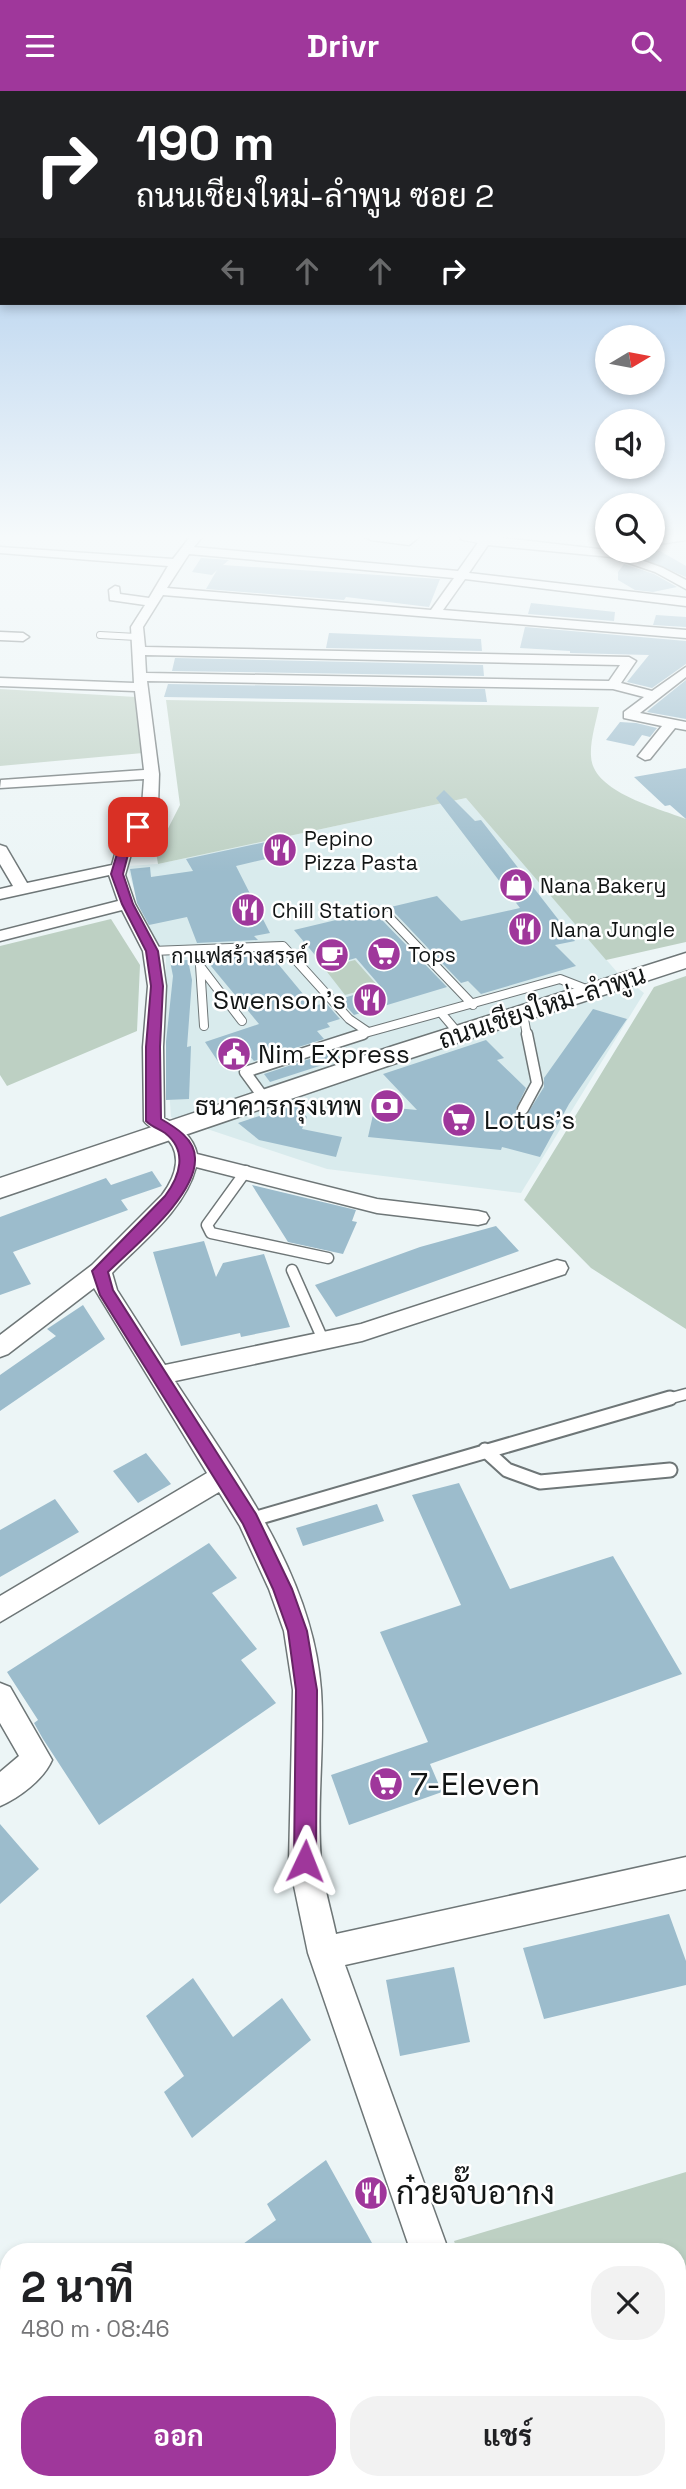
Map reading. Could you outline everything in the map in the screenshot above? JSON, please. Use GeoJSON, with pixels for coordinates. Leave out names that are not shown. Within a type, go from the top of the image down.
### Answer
{"type":"FeatureCollection","features":[{"type":"Feature","properties":{"kind":"main road","name":"ถนนเชียงใหม่-ลำพูน"},"geometry":{"type":"LineString","coordinates":[[0,1188],[264,1098],[451,1024],[523,1014],[686,960]]}},
{"type":"Feature","properties":{"kind":"street"},"geometry":{"type":"LineString","coordinates":[[0,1347],[100,1271],[170,1200],[181,1185],[188,1158],[184,1145],[170,1130],[153,1121],[153,1047],[157,986],[152,951],[127,904],[117,874],[125,847],[150,806],[152,774],[138,649]]}},
{"type":"Feature","properties":{"kind":"street"},"geometry":{"type":"LineString","coordinates":[[280,649],[629,661],[613,685]]}},
{"type":"Feature","properties":{"kind":"street"},"geometry":{"type":"LineString","coordinates":[[679,724],[629,715],[685,673]]}},
{"type":"Feature","properties":{"kind":"street"},"geometry":{"type":"LineString","coordinates":[[0,682],[613,685],[653,695]]}},
{"type":"Feature","properties":{"kind":"street"},"geometry":{"type":"LineString","coordinates":[[645,756],[679,724]]}},
{"type":"Feature","properties":{"kind":"street"},"geometry":{"type":"LineString","coordinates":[[1,784],[152,774]]}},
{"type":"Feature","properties":{"kind":"street"},"geometry":{"type":"LineString","coordinates":[[0,850],[22,888]]}},
{"type":"Feature","properties":{"kind":"street"},"geometry":{"type":"LineString","coordinates":[[0,894],[119,868]]}},
{"type":"Feature","properties":{"kind":"street"},"geometry":{"type":"LineString","coordinates":[[0,936],[127,904]]}},
{"type":"Feature","properties":{"kind":"street"},"geometry":{"type":"LineString","coordinates":[[188,1158],[377,1206],[478,1218]]}},
{"type":"Feature","properties":{"kind":"street"},"geometry":{"type":"LineString","coordinates":[[160,1375],[362,1332],[557,1268]]}},
{"type":"Feature","properties":{"kind":"street"},"geometry":{"type":"LineString","coordinates":[[100,1271],[106,1291],[250,1520],[283,1589],[298,1631],[306,1690],[305,1861],[324,1953],[427,2243]]}},
{"type":"Feature","properties":{"kind":"street"},"geometry":{"type":"LineString","coordinates":[[0,1610],[222,1477]]}},
{"type":"Feature","properties":{"kind":"street"},"geometry":{"type":"LineString","coordinates":[[0,1696],[37,1759],[0,1791]]}},
{"type":"Feature","properties":{"kind":"street"},"geometry":{"type":"LineString","coordinates":[[324,1953],[686,1873]]}},
{"type":"Feature","properties":{"kind":"lane"},"geometry":{"type":"LineString","coordinates":[[388,916],[473,1005]]}},
{"type":"Feature","properties":{"kind":"lane"},"geometry":{"type":"LineString","coordinates":[[152,951],[199,950],[233,945],[283,946],[349,1019],[368,1033]]}},
{"type":"Feature","properties":{"kind":"lane"},"geometry":{"type":"LineString","coordinates":[[199,950],[204,1026]]}},
{"type":"Feature","properties":{"kind":"lane"},"geometry":{"type":"LineString","coordinates":[[200,966],[242,1021]]}},
{"type":"Feature","properties":{"kind":"lane"},"geometry":{"type":"LineString","coordinates":[[264,1098],[245,1072],[368,1033],[451,1024],[473,1005],[560,979],[591,991]]}},
{"type":"Feature","properties":{"kind":"lane"},"geometry":{"type":"LineString","coordinates":[[523,1014],[537,1083],[523,1109]]}},
{"type":"Feature","properties":{"kind":"lane"},"geometry":{"type":"LineString","coordinates":[[246,1171],[206,1225],[211,1233],[328,1258]]}},
{"type":"Feature","properties":{"kind":"lane"},"geometry":{"type":"LineString","coordinates":[[292,1270],[324,1342]]}},
{"type":"Feature","properties":{"kind":"lane"},"geometry":{"type":"LineString","coordinates":[[250,1520],[686,1394]]}},
{"type":"Feature","properties":{"kind":"lane"},"geometry":{"type":"LineString","coordinates":[[485,1450],[507,1470],[540,1482],[670,1470]]}},
{"type":"Feature","properties":{"kind":"shaded area"},"geometry":{"type":"Polygon","coordinates":[[[466,798],[617,972],[644,993],[521,1193],[327,1169],[171,1117],[165,1031],[166,957],[143,919],[127,866],[158,864],[466,798]]]}},
{"type":"Feature","properties":{"kind":"green space"},"geometry":{"type":"Polygon","coordinates":[[[0,689],[136,697],[143,753],[0,766],[0,689]]]}},
{"type":"Feature","properties":{"kind":"green space"},"geometry":{"type":"Polygon","coordinates":[[[166,700],[599,707],[592,738],[591,756],[594,769],[614,789],[628,797],[686,819],[686,942],[606,960],[466,798],[158,864],[156,852],[180,805],[166,700]]]}},
{"type":"Feature","properties":{"kind":"green space"},"geometry":{"type":"Polygon","coordinates":[[[111,919],[140,965],[137,1031],[7,1086],[0,1075],[0,946],[111,919]]]}},
{"type":"Feature","properties":{"kind":"green space"},"geometry":{"type":"Polygon","coordinates":[[[355,960],[378,986],[345,995],[324,968],[355,960]]]}},
{"type":"Feature","properties":{"kind":"green space"},"geometry":{"type":"Polygon","coordinates":[[[686,976],[686,1329],[591,1268],[524,1200],[654,987],[686,976]]]}},
{"type":"Feature","properties":{"kind":"green space"},"geometry":{"type":"Polygon","coordinates":[[[686,2172],[686,2243],[454,2241],[686,2172]]]}},
{"type":"Feature","properties":{"kind":"building"},"geometry":{"type":"Polygon","coordinates":[[[373,649],[482,649],[482,651],[373,649]]]}},
{"type":"Feature","properties":{"kind":"building"},"geometry":{"type":"Polygon","coordinates":[[[535,649],[686,649],[686,664],[652,688],[627,682],[649,655],[535,649]]]}},
{"type":"Feature","properties":{"kind":"building"},"geometry":{"type":"Polygon","coordinates":[[[175,658],[483,665],[484,676],[172,671],[175,658]]]}},
{"type":"Feature","properties":{"kind":"building"},"geometry":{"type":"Polygon","coordinates":[[[686,680],[686,719],[647,712],[650,709],[686,680]]]}},
{"type":"Feature","properties":{"kind":"building"},"geometry":{"type":"Polygon","coordinates":[[[168,684],[485,689],[487,702],[164,697],[168,684]]]}},
{"type":"Feature","properties":{"kind":"building"},"geometry":{"type":"Polygon","coordinates":[[[620,722],[657,728],[650,737],[642,735],[634,746],[606,740],[620,722]]]}},
{"type":"Feature","properties":{"kind":"building"},"geometry":{"type":"Polygon","coordinates":[[[686,768],[686,819],[670,805],[665,806],[634,777],[686,768]]]}},
{"type":"Feature","properties":{"kind":"building"},"geometry":{"type":"Polygon","coordinates":[[[444,790],[475,821],[481,820],[575,941],[555,945],[576,966],[481,994],[468,981],[461,983],[393,911],[387,910],[382,914],[383,921],[447,987],[354,1015],[340,999],[381,987],[356,958],[325,967],[294,930],[437,896],[461,921],[520,908],[436,798],[444,790]]]}},
{"type":"Feature","properties":{"kind":"building"},"geometry":{"type":"Polygon","coordinates":[[[280,839],[283,855],[236,866],[270,933],[254,936],[258,940],[197,943],[187,917],[149,925],[137,903],[130,869],[150,867],[151,877],[193,871],[186,859],[280,839]]]}},
{"type":"Feature","properties":{"kind":"building"},"geometry":{"type":"Polygon","coordinates":[[[269,953],[313,1006],[326,1003],[340,1019],[327,1023],[330,1027],[317,1031],[324,1039],[254,1061],[248,1054],[219,1063],[205,1042],[259,1024],[206,960],[206,955],[269,953]]]}},
{"type":"Feature","properties":{"kind":"building"},"geometry":{"type":"Polygon","coordinates":[[[188,960],[192,980],[187,1047],[191,1046],[189,1099],[166,1100],[166,1042],[173,976],[170,961],[188,960]]]}},
{"type":"Feature","properties":{"kind":"building"},"geometry":{"type":"Polygon","coordinates":[[[593,1009],[627,1019],[569,1104],[540,1157],[502,1147],[501,1150],[368,1137],[375,1106],[417,1110],[383,1074],[486,1040],[504,1058],[497,1060],[526,1088],[516,1109],[519,1115],[526,1116],[544,1087],[544,1078],[593,1009]]]}},
{"type":"Feature","properties":{"kind":"building"},"geometry":{"type":"Polygon","coordinates":[[[334,1051],[341,1059],[270,1082],[264,1074],[334,1051]]]}},
{"type":"Feature","properties":{"kind":"building"},"geometry":{"type":"Polygon","coordinates":[[[295,1104],[307,1117],[302,1129],[342,1137],[336,1157],[259,1140],[238,1123],[295,1104]]]}},
{"type":"Feature","properties":{"kind":"building"},"geometry":{"type":"Polygon","coordinates":[[[152,1171],[162,1186],[121,1200],[128,1210],[13,1252],[31,1284],[0,1295],[0,1217],[106,1178],[111,1185],[152,1171]]]}},
{"type":"Feature","properties":{"kind":"building"},"geometry":{"type":"Polygon","coordinates":[[[252,1185],[356,1210],[352,1221],[357,1222],[343,1254],[288,1242],[252,1185]]]}},
{"type":"Feature","properties":{"kind":"building"},"geometry":{"type":"Polygon","coordinates":[[[496,1226],[519,1251],[336,1317],[315,1285],[420,1247],[496,1226]]]}},
{"type":"Feature","properties":{"kind":"building"},"geometry":{"type":"Polygon","coordinates":[[[204,1241],[216,1277],[223,1263],[264,1254],[290,1327],[241,1337],[240,1333],[181,1346],[153,1252],[204,1241]]]}},
{"type":"Feature","properties":{"kind":"building"},"geometry":{"type":"Polygon","coordinates":[[[83,1305],[105,1339],[0,1411],[0,1375],[56,1336],[47,1329],[83,1305]]]}},
{"type":"Feature","properties":{"kind":"building"},"geometry":{"type":"Polygon","coordinates":[[[146,1453],[171,1484],[138,1503],[113,1471],[146,1453]]]}},
{"type":"Feature","properties":{"kind":"building"},"geometry":{"type":"Polygon","coordinates":[[[459,1483],[510,1589],[613,1556],[682,1674],[430,1764],[442,1792],[349,1825],[331,1775],[428,1742],[380,1632],[461,1605],[412,1495],[459,1483]]]}},
{"type":"Feature","properties":{"kind":"building"},"geometry":{"type":"Polygon","coordinates":[[[55,1499],[79,1532],[0,1577],[0,1530],[55,1499]]]}},
{"type":"Feature","properties":{"kind":"building"},"geometry":{"type":"Polygon","coordinates":[[[377,1504],[384,1521],[303,1546],[296,1528],[377,1504]]]}},
{"type":"Feature","properties":{"kind":"building"},"geometry":{"type":"Polygon","coordinates":[[[209,1543],[237,1578],[212,1593],[257,1649],[241,1660],[276,1703],[99,1825],[43,1739],[34,1723],[38,1720],[7,1672],[209,1543]]]}},
{"type":"Feature","properties":{"kind":"building"},"geometry":{"type":"Polygon","coordinates":[[[0,1824],[39,1869],[0,1904],[0,1824]]]}},
{"type":"Feature","properties":{"kind":"building"},"geometry":{"type":"Polygon","coordinates":[[[669,1914],[686,1961],[686,1985],[544,2019],[523,1948],[669,1914]]]}},
{"type":"Feature","properties":{"kind":"building"},"geometry":{"type":"Polygon","coordinates":[[[454,1967],[470,2042],[400,2056],[386,1980],[454,1967]]]}},
{"type":"Feature","properties":{"kind":"building"},"geometry":{"type":"Polygon","coordinates":[[[193,1978],[233,2037],[282,1998],[311,2040],[192,2138],[164,2092],[184,2076],[146,2016],[193,1978]]]}},
{"type":"Feature","properties":{"kind":"building"},"geometry":{"type":"Polygon","coordinates":[[[326,2160],[372,2243],[244,2243],[276,2220],[267,2204],[326,2160]]]}},
{"type":"Feature","properties":{"kind":"place","name":"Pepino Pizza Pasta"},"geometry":{"type":"Point","coordinates":[280,850]}},
{"type":"Feature","properties":{"kind":"place","name":"Nana Bakery"},"geometry":{"type":"Point","coordinates":[516,885]}},
{"type":"Feature","properties":{"kind":"place","name":"Chill Station"},"geometry":{"type":"Point","coordinates":[248,910]}},
{"type":"Feature","properties":{"kind":"place","name":"Nana Jungle"},"geometry":{"type":"Point","coordinates":[525,929]}},
{"type":"Feature","properties":{"kind":"place","name":"Tops"},"geometry":{"type":"Point","coordinates":[384,954]}},
{"type":"Feature","properties":{"kind":"place","name":"กาแฟสร้างสรรค์"},"geometry":{"type":"Point","coordinates":[332,955]}},
{"type":"Feature","properties":{"kind":"place","name":"Swenson's"},"geometry":{"type":"Point","coordinates":[370,1000]}},
{"type":"Feature","properties":{"kind":"place","name":"Nim Express"},"geometry":{"type":"Point","coordinates":[234,1054]}},
{"type":"Feature","properties":{"kind":"place","name":"ธนาคารกรุงเทพ"},"geometry":{"type":"Point","coordinates":[387,1106]}},
{"type":"Feature","properties":{"kind":"place","name":"Lotus's"},"geometry":{"type":"Point","coordinates":[459,1120]}},
{"type":"Feature","properties":{"kind":"place","name":"7-Eleven"},"geometry":{"type":"Point","coordinates":[386,1784]}},
{"type":"Feature","properties":{"kind":"place","name":"ก๋วยจั๊บอากง"},"geometry":{"type":"Point","coordinates":[371,2193]}},
{"type":"Feature","properties":{"kind":"route"},"geometry":{"type":"LineString","coordinates":[[138,827],[125,847],[117,874],[127,904],[152,951],[157,986],[153,1047],[153,1121],[170,1130],[184,1145],[188,1158],[181,1185],[170,1200],[100,1271],[106,1291],[250,1520],[283,1589],[298,1631],[306,1690],[305,1861]]}}]}
